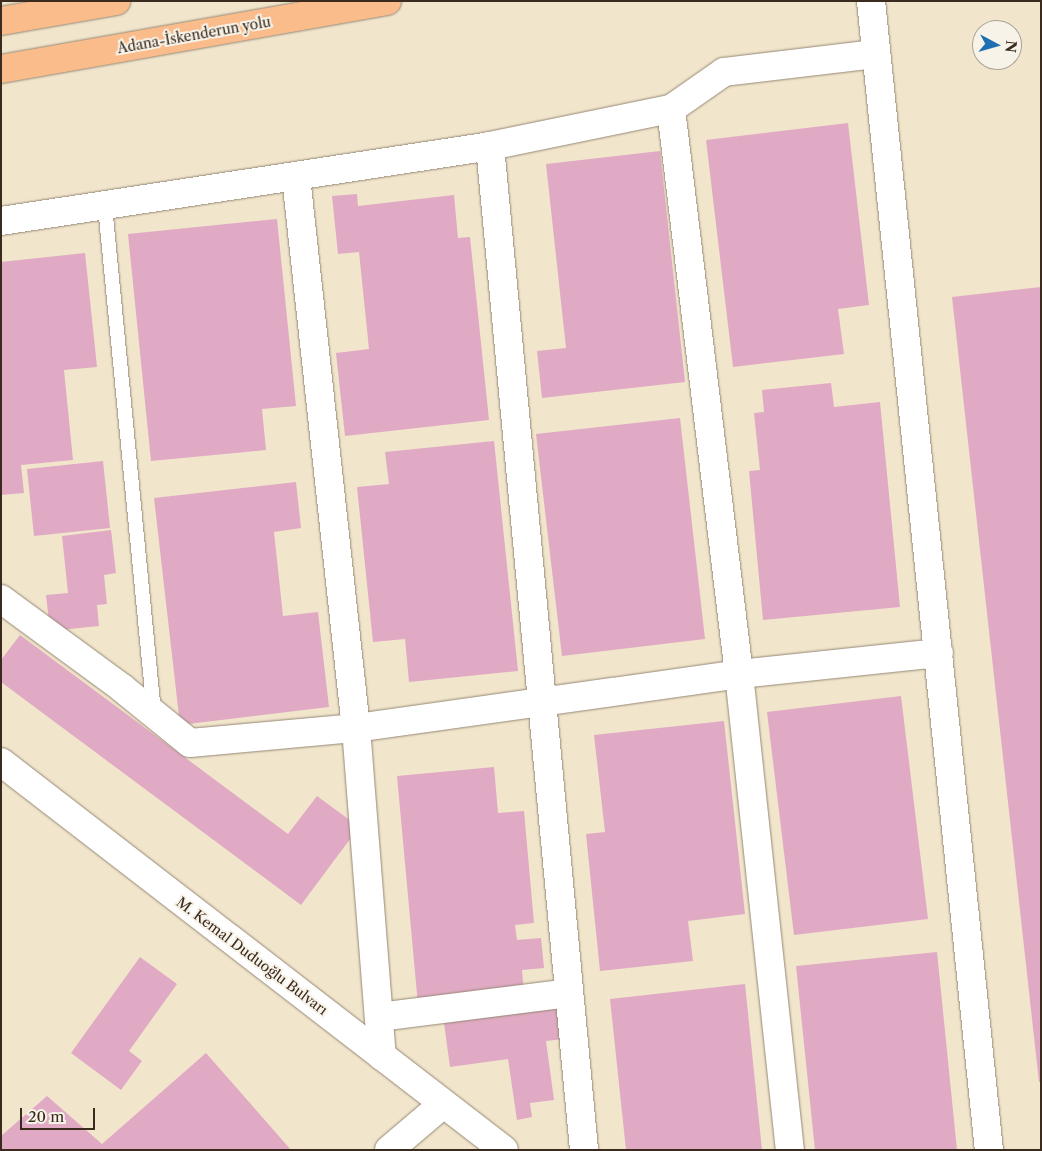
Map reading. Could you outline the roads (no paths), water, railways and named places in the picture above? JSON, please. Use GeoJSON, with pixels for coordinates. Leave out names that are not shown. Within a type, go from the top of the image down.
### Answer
{"type":"FeatureCollection","features":[{"type":"Feature","properties":{"kind":"highway"},"geometry":{"type":"LineString","coordinates":[[1,21],[116,1]]}},
{"type":"Feature","properties":{"kind":"highway","name":"Adana-İskenderun yolu"},"geometry":{"type":"LineString","coordinates":[[1,69],[387,1]]}},
{"type":"Feature","properties":{"kind":"street"},"geometry":{"type":"LineString","coordinates":[[870,1],[989,1150]]}},
{"type":"Feature","properties":{"kind":"street"},"geometry":{"type":"LineString","coordinates":[[1,222],[490,146],[671,109],[724,72],[876,54]]}},
{"type":"Feature","properties":{"kind":"street"},"geometry":{"type":"LineString","coordinates":[[671,109],[739,674],[790,1150]]}},
{"type":"Feature","properties":{"kind":"street"},"geometry":{"type":"LineString","coordinates":[[490,146],[540,703],[584,1150]]}},
{"type":"Feature","properties":{"kind":"street"},"geometry":{"type":"LineString","coordinates":[[296,177],[356,728],[382,1056]]}},
{"type":"Feature","properties":{"kind":"street"},"geometry":{"type":"LineString","coordinates":[[1,599],[190,743],[356,728],[739,674],[939,653]]}},
{"type":"Feature","properties":{"kind":"street","name":"M. Kemal Duduoğlu Bulvarı"},"geometry":{"type":"LineString","coordinates":[[1,762],[504,1150]]}},
{"type":"Feature","properties":{"kind":"street"},"geometry":{"type":"LineString","coordinates":[[378,1016],[568,993]]}},
{"type":"Feature","properties":{"kind":"street"},"geometry":{"type":"LineString","coordinates":[[389,1150],[443,1104]]}},
{"type":"Feature","properties":{"kind":"lane"},"geometry":{"type":"LineString","coordinates":[[105,206],[154,714]]}}]}
